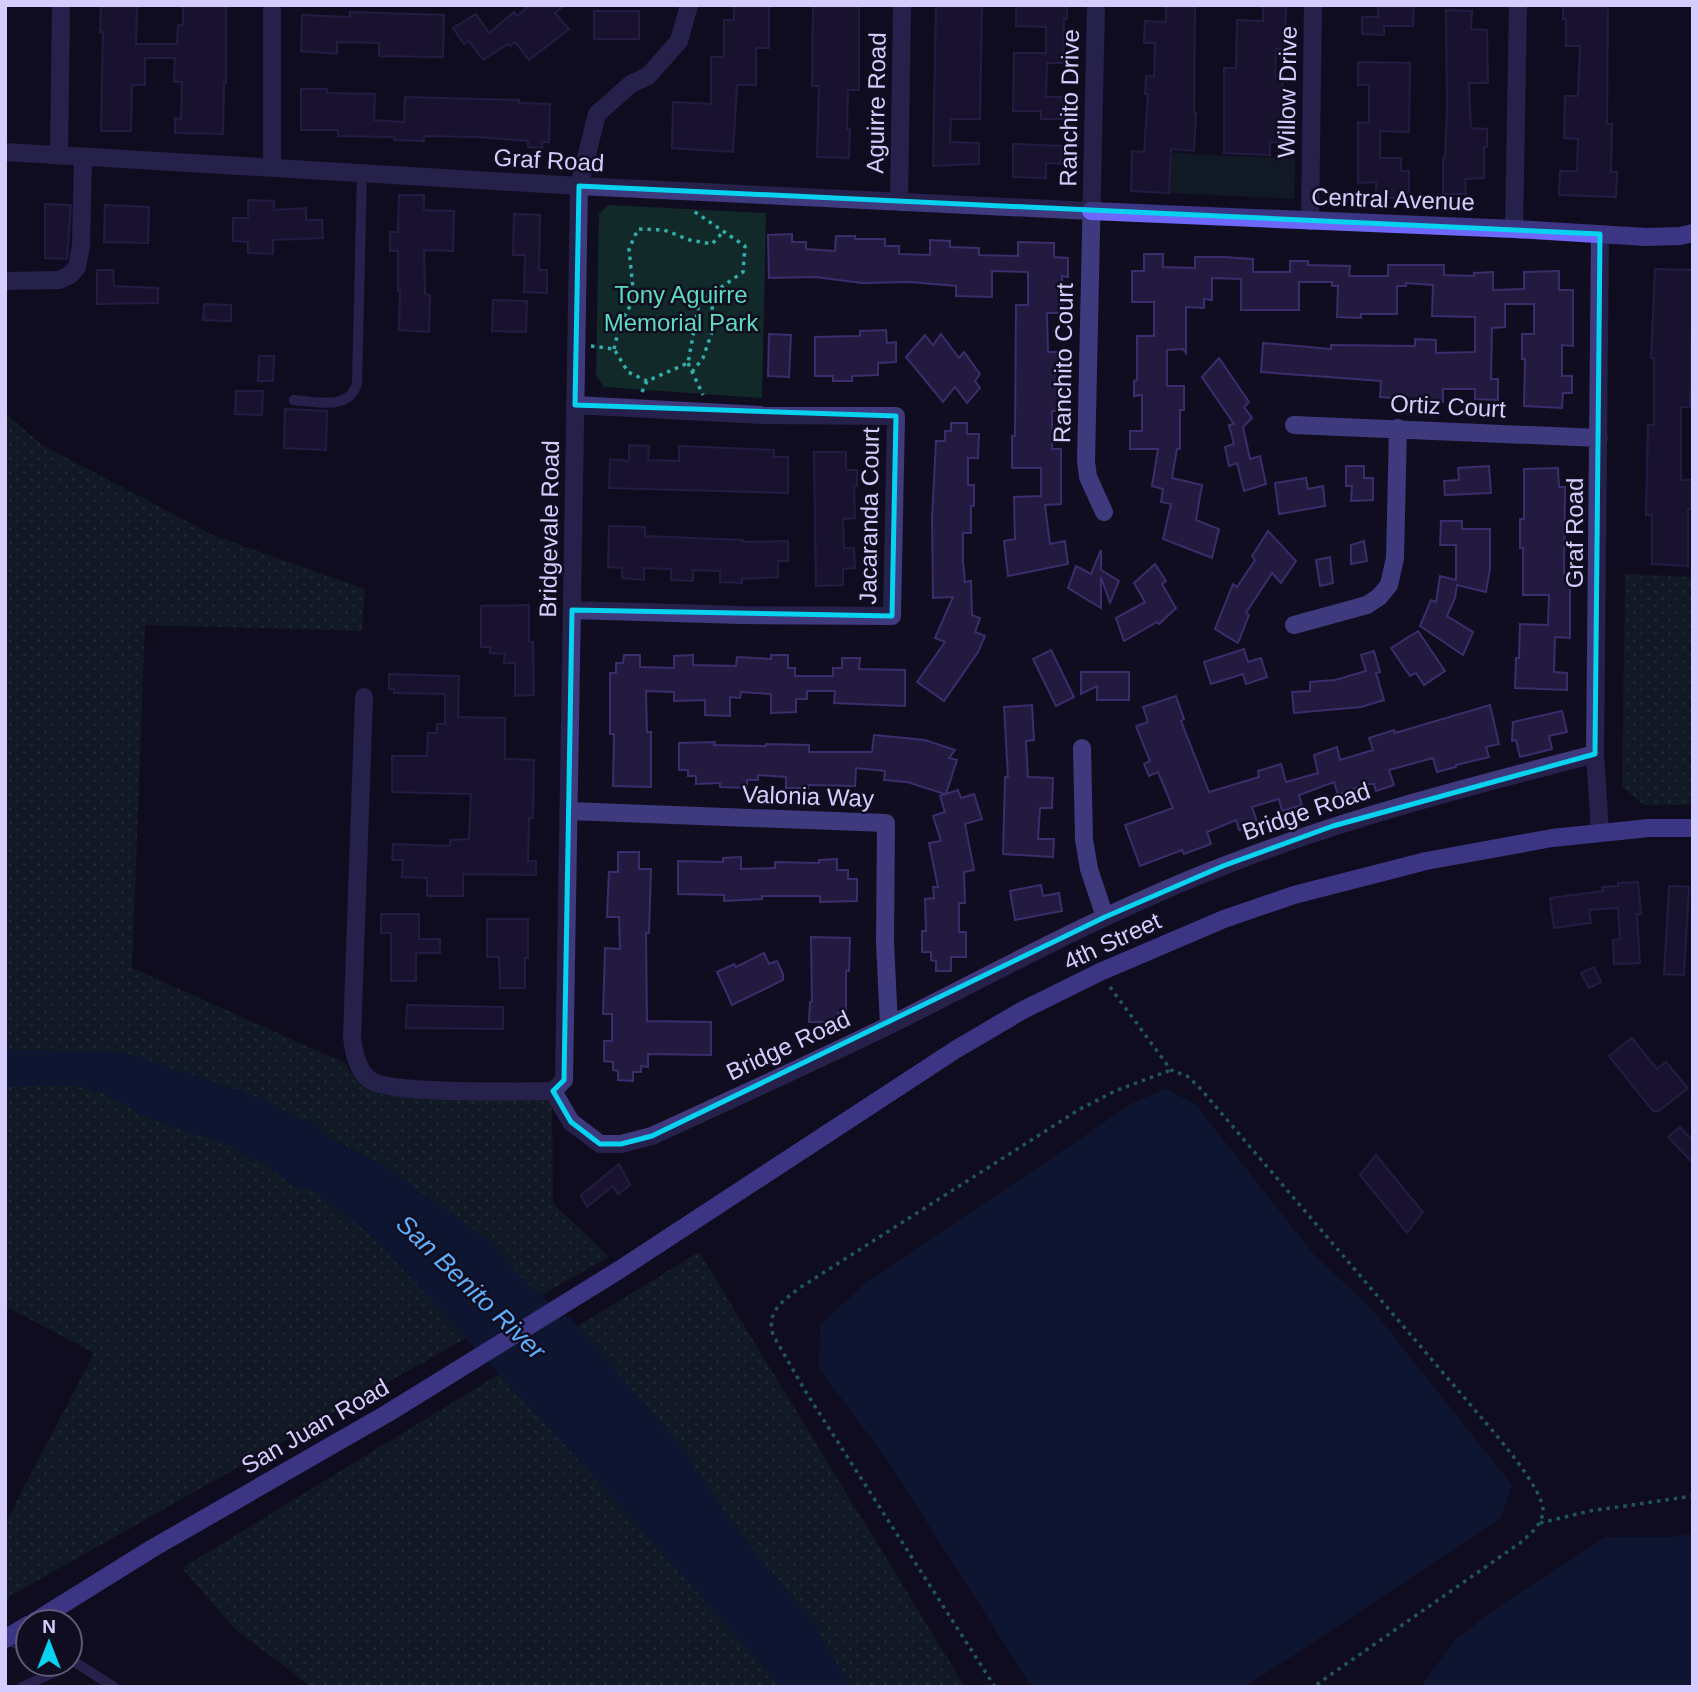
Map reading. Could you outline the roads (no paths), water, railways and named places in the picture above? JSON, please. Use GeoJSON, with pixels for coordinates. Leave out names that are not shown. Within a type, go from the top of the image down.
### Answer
{"type":"FeatureCollection","features":[{"type":"Feature","properties":{"kind":"main road","name":"Central Avenue"},"geometry":{"type":"LineString","coordinates":[[1091,211],[1600,234],[1680,236],[1693,233]]}},
{"type":"Feature","properties":{"kind":"main road","name":"4th Street"},"geometry":{"type":"LineString","coordinates":[[619,1270],[956,1050],[1023,1010],[1100,972],[1224,919],[1294,895],[1426,861],[1600,832],[1693,828]]}},
{"type":"Feature","properties":{"kind":"main road","name":"San Juan Road"},"geometry":{"type":"LineString","coordinates":[[58,1608],[153,1548],[388,1413],[619,1270]]}},
{"type":"Feature","properties":{"kind":"street"},"geometry":{"type":"LineString","coordinates":[[59,156],[61,5]]}},
{"type":"Feature","properties":{"kind":"street"},"geometry":{"type":"LineString","coordinates":[[272,5],[272,168]]}},
{"type":"Feature","properties":{"kind":"street","name":"Bridgevale Road"},"geometry":{"type":"LineString","coordinates":[[553,1091],[564,1080],[579,186],[597,114],[631,84],[648,76],[679,41],[689,5]]}},
{"type":"Feature","properties":{"kind":"street","name":"Aguirre Road"},"geometry":{"type":"LineString","coordinates":[[899,202],[902,5]]}},
{"type":"Feature","properties":{"kind":"street","name":"Ranchito Drive"},"geometry":{"type":"LineString","coordinates":[[1091,211],[1096,5]]}},
{"type":"Feature","properties":{"kind":"street","name":"Willow Drive"},"geometry":{"type":"LineString","coordinates":[[1310,221],[1313,5]]}},
{"type":"Feature","properties":{"kind":"street"},"geometry":{"type":"LineString","coordinates":[[1514,229],[1517,5]]}},
{"type":"Feature","properties":{"kind":"street","name":"Graf Road"},"geometry":{"type":"LineString","coordinates":[[5,152],[579,186],[1091,211]]}},
{"type":"Feature","properties":{"kind":"street"},"geometry":{"type":"LineString","coordinates":[[5,281],[59,280],[70,275],[77,267],[81,246],[83,158]]}},
{"type":"Feature","properties":{"kind":"street","name":"Ranchito Court"},"geometry":{"type":"LineString","coordinates":[[1091,211],[1086,461],[1088,477],[1104,512]]}},
{"type":"Feature","properties":{"kind":"street","name":"Graf Road"},"geometry":{"type":"LineString","coordinates":[[1600,234],[1595,754],[1600,832]]}},
{"type":"Feature","properties":{"kind":"street","name":"Jacaranda Court"},"geometry":{"type":"LineString","coordinates":[[572,610],[892,616],[896,416],[712,413],[575,405]]}},
{"type":"Feature","properties":{"kind":"street","name":"Ortiz Court"},"geometry":{"type":"LineString","coordinates":[[1294,425],[1598,438]]}},
{"type":"Feature","properties":{"kind":"street"},"geometry":{"type":"LineString","coordinates":[[1294,625],[1367,605],[1379,597],[1389,585],[1395,558],[1398,428]]}},
{"type":"Feature","properties":{"kind":"street"},"geometry":{"type":"LineString","coordinates":[[364,697],[352,1037],[359,1066],[370,1080],[388,1087],[451,1091],[553,1091]]}},
{"type":"Feature","properties":{"kind":"street"},"geometry":{"type":"LineString","coordinates":[[1082,748],[1084,839],[1089,869],[1105,917]]}},
{"type":"Feature","properties":{"kind":"street","name":"Bridge Road"},"geometry":{"type":"LineString","coordinates":[[553,1091],[571,1122],[600,1144],[621,1144],[652,1136],[889,1025],[1105,917],[1223,866],[1333,826],[1451,791],[1595,754]]}},
{"type":"Feature","properties":{"kind":"street","name":"Valonia Way"},"geometry":{"type":"LineString","coordinates":[[569,811],[886,823],[885,942],[889,1025]]}},
{"type":"Feature","properties":{"kind":"lane"},"geometry":{"type":"LineString","coordinates":[[294,400],[334,403],[355,393],[362,173]]}},
{"type":"Feature","properties":{"kind":"lane"},"geometry":{"type":"LineString","coordinates":[[84,1668],[114,1687]]}},
{"type":"Feature","properties":{"kind":"lane"},"geometry":{"type":"LineString","coordinates":[[22,1687],[42,1678]]}},
{"type":"Feature","properties":{"kind":"water","name":"San Benito River"},"geometry":{"type":"Polygon","coordinates":[[[5,1050],[124,1052],[261,1098],[297,1118],[309,1118],[327,1136],[379,1162],[490,1241],[521,1277],[571,1319],[676,1440],[737,1529],[819,1629],[823,1641],[852,1687],[781,1687],[624,1510],[373,1237],[309,1188],[295,1188],[263,1162],[251,1162],[235,1148],[143,1116],[105,1094],[71,1085],[5,1087],[5,1050]]]}},
{"type":"Feature","properties":{"kind":"water"},"geometry":{"type":"Polygon","coordinates":[[[1166,1089],[1195,1104],[1315,1256],[1371,1308],[1512,1485],[1501,1518],[1245,1687],[1032,1687],[886,1458],[819,1368],[820,1325],[866,1283],[1133,1103],[1166,1089]]]}},
{"type":"Feature","properties":{"kind":"water"},"geometry":{"type":"Polygon","coordinates":[[[1693,1534],[1693,1687],[1424,1687],[1424,1682],[1456,1639],[1500,1606],[1606,1537],[1670,1537],[1693,1534]]]}},
{"type":"Feature","properties":{"kind":"park label","name":"Tony Aguirre Memorial Park"},"geometry":{"type":"Point","coordinates":[681,308]}}]}
